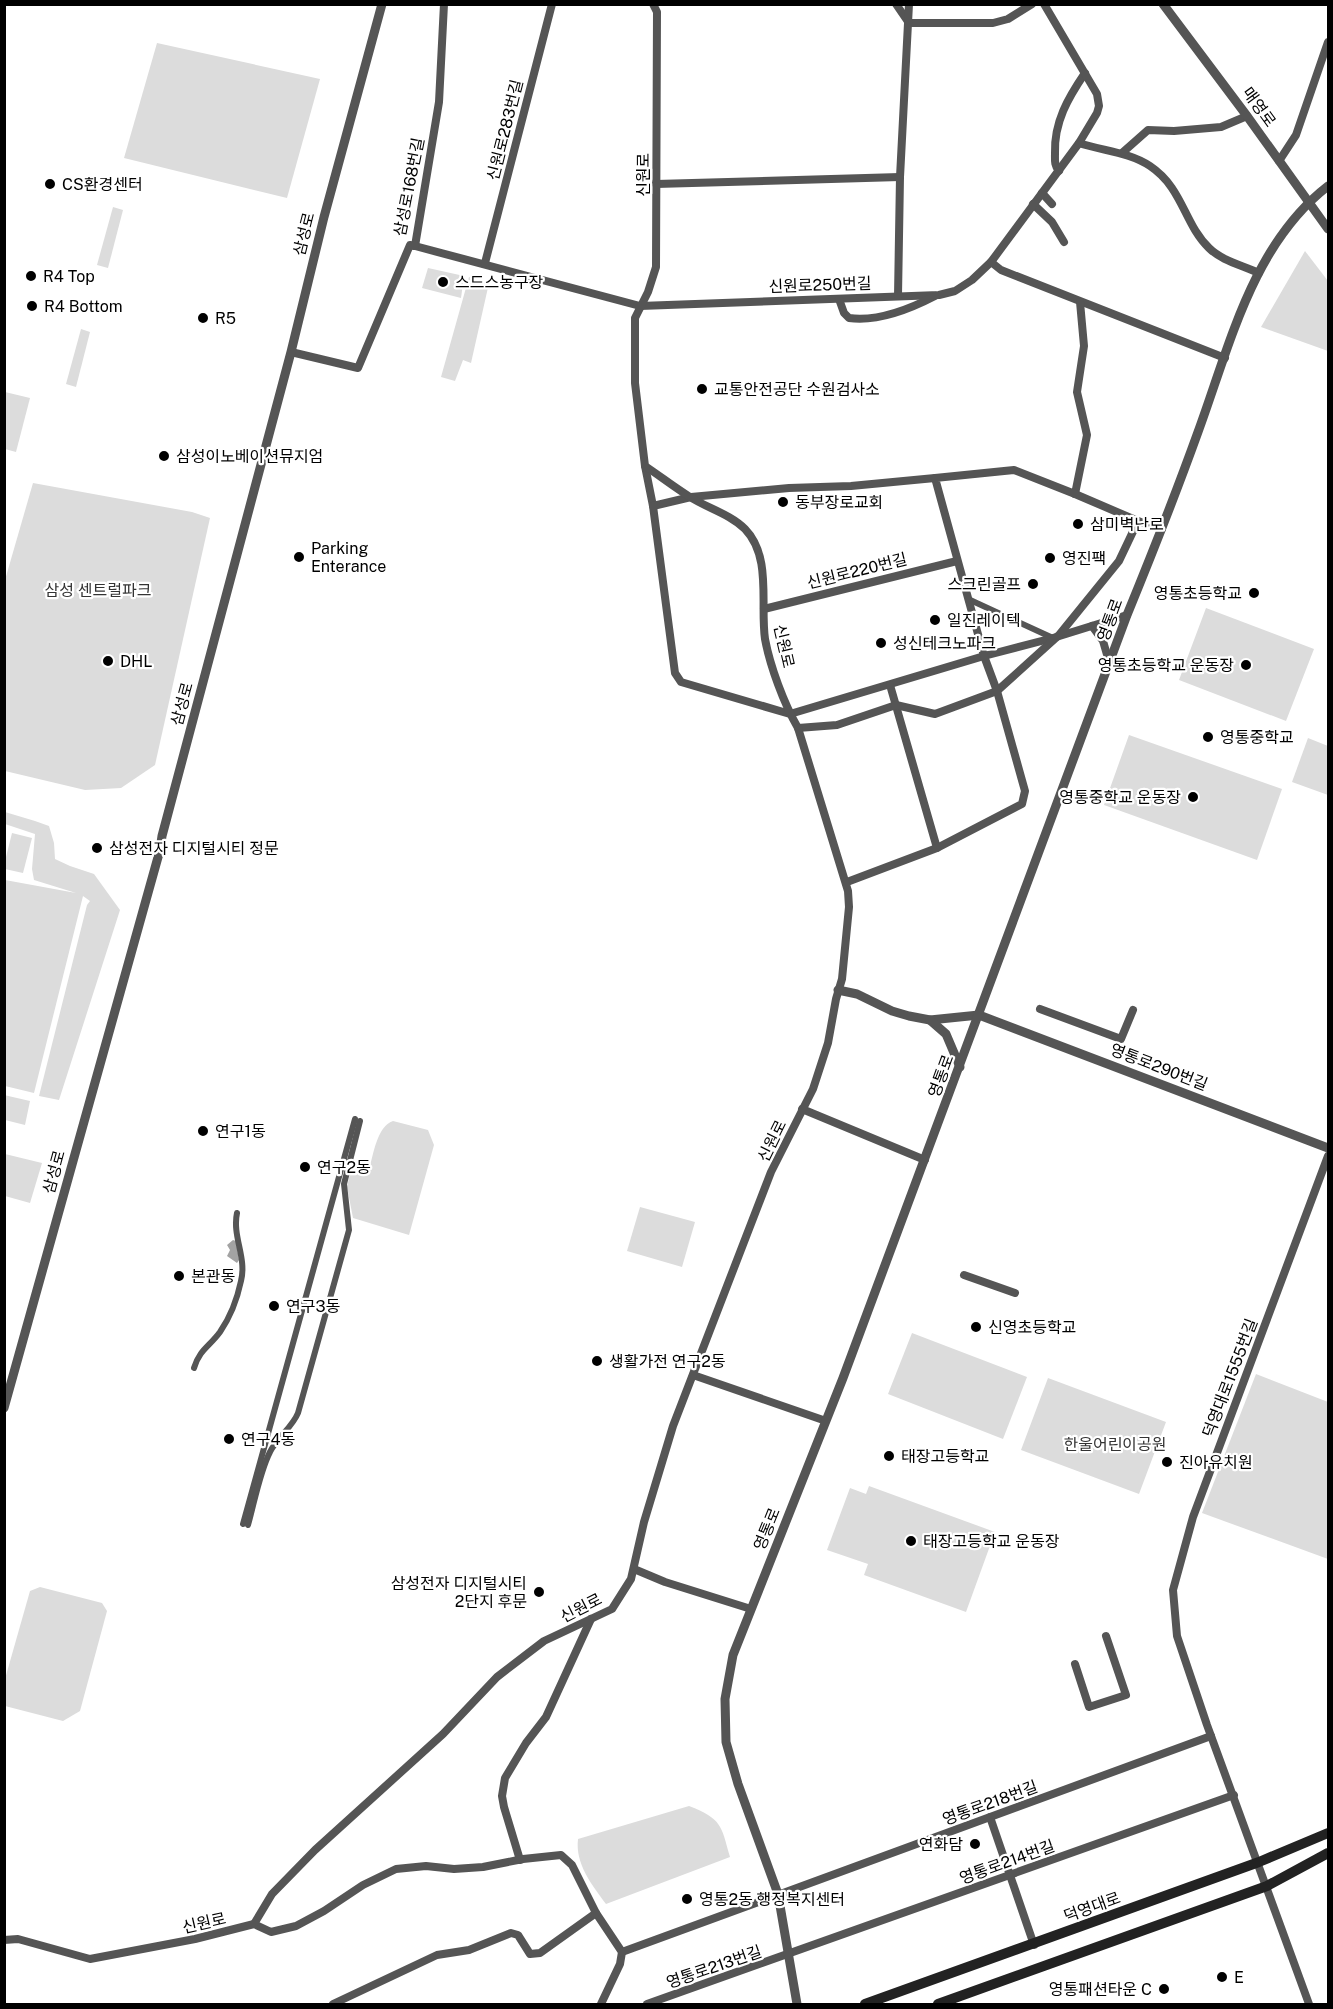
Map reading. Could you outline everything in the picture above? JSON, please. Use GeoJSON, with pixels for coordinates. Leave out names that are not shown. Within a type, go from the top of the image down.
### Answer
{"type":"FeatureCollection","features":[{"type":"Feature","properties":{"kind":"main road","name":"덕영대로"},"geometry":{"type":"LineString","coordinates":[[865,2004],[1034,1945],[1259,1862],[1329,1833]]}},
{"type":"Feature","properties":{"kind":"main road"},"geometry":{"type":"LineString","coordinates":[[938,2004],[1267,1886],[1329,1853]]}},
{"type":"Feature","properties":{"kind":"main road"},"geometry":{"type":"LineString","coordinates":[[948,2004],[957,1998]]}},
{"type":"Feature","properties":{"kind":"street","name":"삼성로"},"geometry":{"type":"LineString","coordinates":[[4,1408],[160,850],[164,827],[291,352],[324,217],[382,4]]}},
{"type":"Feature","properties":{"kind":"street","name":"삼성로168번길"},"geometry":{"type":"LineString","coordinates":[[291,352],[358,368],[410,245],[415,246],[439,102],[444,4]]}},
{"type":"Feature","properties":{"kind":"street","name":"신원로283번길"},"geometry":{"type":"LineString","coordinates":[[485,263],[552,4]]}},
{"type":"Feature","properties":{"kind":"street","name":"신원로"},"geometry":{"type":"LineString","coordinates":[[4,1940],[18,1939],[90,1959],[195,1939],[254,1924],[272,1894],[315,1850],[443,1734],[497,1677],[544,1641],[612,1609],[632,1579],[644,1522],[673,1426],[771,1172],[813,1089],[828,1043],[843,968],[849,907],[847,882],[798,728],[790,714],[768,653],[760,562],[755,543],[737,522],[690,497],[645,466],[635,368],[635,318],[648,292],[656,267],[657,12],[653,4]]}},
{"type":"Feature","properties":{"kind":"street"},"geometry":{"type":"LineString","coordinates":[[896,4],[909,23]]}},
{"type":"Feature","properties":{"kind":"street"},"geometry":{"type":"LineString","coordinates":[[898,296],[900,177],[909,4]]}},
{"type":"Feature","properties":{"kind":"street"},"geometry":{"type":"LineString","coordinates":[[909,23],[993,23],[1008,19],[1032,4]]}},
{"type":"Feature","properties":{"kind":"street"},"geometry":{"type":"LineString","coordinates":[[1044,4],[1085,74],[1064,107],[1058,123],[1054,147],[1055,164],[1059,171]]}},
{"type":"Feature","properties":{"kind":"street","name":"매영로"},"geometry":{"type":"LineString","coordinates":[[1163,4],[1329,229]]}},
{"type":"Feature","properties":{"kind":"street"},"geometry":{"type":"LineString","coordinates":[[1279,161],[1296,135],[1329,42]]}},
{"type":"Feature","properties":{"kind":"street","name":"신원로250번길"},"geometry":{"type":"LineString","coordinates":[[415,246],[640,306],[939,295],[955,291],[972,280],[991,262],[1093,121],[1099,105],[1097,94],[1085,74]]}},
{"type":"Feature","properties":{"kind":"street"},"geometry":{"type":"LineString","coordinates":[[1122,153],[1148,130],[1174,131],[1221,127],[1247,116]]}},
{"type":"Feature","properties":{"kind":"street"},"geometry":{"type":"LineString","coordinates":[[1079,143],[1122,153],[1148,164],[1168,181],[1208,247],[1228,260],[1259,273]]}},
{"type":"Feature","properties":{"kind":"street"},"geometry":{"type":"LineString","coordinates":[[656,184],[900,177]]}},
{"type":"Feature","properties":{"kind":"street","name":"영통로"},"geometry":{"type":"LineString","coordinates":[[797,2004],[778,1894],[738,1784],[726,1742],[725,1699],[733,1655],[826,1421],[1127,615],[1259,273],[1286,228],[1308,202],[1329,186]]}},
{"type":"Feature","properties":{"kind":"street"},"geometry":{"type":"LineString","coordinates":[[1042,193],[1052,204]]}},
{"type":"Feature","properties":{"kind":"street"},"geometry":{"type":"LineString","coordinates":[[1033,204],[1052,222],[1064,242]]}},
{"type":"Feature","properties":{"kind":"street"},"geometry":{"type":"LineString","coordinates":[[991,262],[1001,270],[1225,358]]}},
{"type":"Feature","properties":{"kind":"street"},"geometry":{"type":"LineString","coordinates":[[839,299],[844,313],[849,318],[873,318],[916,306],[939,295]]}},
{"type":"Feature","properties":{"kind":"street"},"geometry":{"type":"LineString","coordinates":[[1075,494],[1087,435],[1077,392],[1084,346],[1080,302]]}},
{"type":"Feature","properties":{"kind":"street"},"geometry":{"type":"LineString","coordinates":[[645,466],[653,506],[675,673],[681,682],[790,714],[1127,615]]}},
{"type":"Feature","properties":{"kind":"street"},"geometry":{"type":"LineString","coordinates":[[653,506],[690,497],[789,488],[851,486],[1014,470],[1162,529]]}},
{"type":"Feature","properties":{"kind":"street"},"geometry":{"type":"LineString","coordinates":[[847,882],[937,848],[1022,804],[1025,798],[997,691],[984,656],[935,478]]}},
{"type":"Feature","properties":{"kind":"street"},"geometry":{"type":"LineString","coordinates":[[798,728],[837,725],[896,705],[935,714],[997,691],[1056,637],[1119,561],[1138,521]]}},
{"type":"Feature","properties":{"kind":"street","name":"신원로220번길"},"geometry":{"type":"LineString","coordinates":[[764,609],[957,561]]}},
{"type":"Feature","properties":{"kind":"street"},"geometry":{"type":"LineString","coordinates":[[968,599],[1056,637]]}},
{"type":"Feature","properties":{"kind":"street"},"geometry":{"type":"LineString","coordinates":[[1092,626],[1103,641],[1110,665]]}},
{"type":"Feature","properties":{"kind":"street"},"geometry":{"type":"LineString","coordinates":[[890,685],[937,848]]}},
{"type":"Feature","properties":{"kind":"street"},"geometry":{"type":"LineString","coordinates":[[838,990],[857,994],[901,1014],[930,1020],[979,1015]]}},
{"type":"Feature","properties":{"kind":"street"},"geometry":{"type":"LineString","coordinates":[[1040,1009],[1121,1039],[1133,1010]]}},
{"type":"Feature","properties":{"kind":"street","name":"영통로290번길"},"geometry":{"type":"LineString","coordinates":[[979,1015],[1329,1148]]}},
{"type":"Feature","properties":{"kind":"street"},"geometry":{"type":"LineString","coordinates":[[930,1020],[946,1034],[960,1067]]}},
{"type":"Feature","properties":{"kind":"street"},"geometry":{"type":"LineString","coordinates":[[802,1109],[925,1160]]}},
{"type":"Feature","properties":{"kind":"street"},"geometry":{"type":"LineString","coordinates":[[358,1120],[344,1184],[349,1230],[298,1413],[268,1455],[246,1525],[358,1120]]}},
{"type":"Feature","properties":{"kind":"street","name":"덕영대로1555번길"},"geometry":{"type":"LineString","coordinates":[[1309,2004],[1259,1862],[1211,1736],[1178,1636],[1173,1590],[1193,1517],[1329,1156]]}},
{"type":"Feature","properties":{"kind":"street"},"geometry":{"type":"LineString","coordinates":[[194,1368],[199,1354],[213,1341],[229,1318],[238,1294],[243,1267],[235,1222],[237,1213]]}},
{"type":"Feature","properties":{"kind":"street"},"geometry":{"type":"LineString","coordinates":[[964,1275],[1015,1293]]}},
{"type":"Feature","properties":{"kind":"street"},"geometry":{"type":"LineString","coordinates":[[693,1375],[826,1421]]}},
{"type":"Feature","properties":{"kind":"street"},"geometry":{"type":"LineString","coordinates":[[634,1569],[665,1582],[751,1610]]}},
{"type":"Feature","properties":{"kind":"street"},"geometry":{"type":"LineString","coordinates":[[520,1860],[504,1808],[502,1796],[505,1778],[546,1717],[591,1619]]}},
{"type":"Feature","properties":{"kind":"street"},"geometry":{"type":"LineString","coordinates":[[1075,1664],[1089,1707],[1126,1695],[1106,1636]]}},
{"type":"Feature","properties":{"kind":"street","name":"영통로218번길"},"geometry":{"type":"LineString","coordinates":[[622,1952],[1211,1736]]}},
{"type":"Feature","properties":{"kind":"street","name":"영통로214번길"},"geometry":{"type":"LineString","coordinates":[[789,1955],[1234,1796]]}},
{"type":"Feature","properties":{"kind":"street"},"geometry":{"type":"LineString","coordinates":[[990,1817],[1034,1945]]}},
{"type":"Feature","properties":{"kind":"street"},"geometry":{"type":"LineString","coordinates":[[254,1924],[271,1932],[296,1926],[324,1911],[363,1885],[396,1869],[426,1866],[454,1869],[483,1867],[561,1856],[572,1864],[596,1913],[622,1952],[620,1964],[601,2004]]}},
{"type":"Feature","properties":{"kind":"street"},"geometry":{"type":"LineString","coordinates":[[335,2004],[436,1956],[469,1950],[511,1933],[518,1935],[530,1954],[540,1953],[596,1913]]}},
{"type":"Feature","properties":{"kind":"street","name":"영통로213번길"},"geometry":{"type":"LineString","coordinates":[[647,2004],[789,1955]]}},
{"type":"Feature","properties":{"kind":"green space"},"geometry":{"type":"Polygon","coordinates":[[[157,43],[320,79],[287,198],[124,158],[157,43]]]}},
{"type":"Feature","properties":{"kind":"green space"},"geometry":{"type":"Polygon","coordinates":[[[113,207],[123,210],[108,268],[97,265],[113,207]]]}},
{"type":"Feature","properties":{"kind":"green space"},"geometry":{"type":"Polygon","coordinates":[[[1305,251],[1328,281],[1328,351],[1261,327],[1305,251]]]}},
{"type":"Feature","properties":{"kind":"green space","name":"스드스농구장"},"geometry":{"type":"Polygon","coordinates":[[[428,268],[464,276],[461,298],[422,288],[428,268]]]}},
{"type":"Feature","properties":{"kind":"green space"},"geometry":{"type":"Polygon","coordinates":[[[469,277],[489,283],[471,363],[463,360],[455,381],[441,377],[469,277]]]}},
{"type":"Feature","properties":{"kind":"green space"},"geometry":{"type":"Polygon","coordinates":[[[81,329],[90,332],[76,387],[66,384],[81,329]]]}},
{"type":"Feature","properties":{"kind":"green space"},"geometry":{"type":"Polygon","coordinates":[[[5,392],[30,398],[16,452],[5,449],[5,392]]]}},
{"type":"Feature","properties":{"kind":"green space","name":"삼성 센트럴파크"},"geometry":{"type":"Polygon","coordinates":[[[33,483],[192,512],[210,518],[155,765],[121,788],[85,790],[5,771],[5,580],[33,483]]]}},
{"type":"Feature","properties":{"kind":"green space","name":"영통초등학교 운동장"},"geometry":{"type":"Polygon","coordinates":[[[1206,608],[1314,649],[1286,721],[1179,680],[1206,608]]]}},
{"type":"Feature","properties":{"kind":"green space","name":"영통중학교 운동장"},"geometry":{"type":"Polygon","coordinates":[[[1129,735],[1282,789],[1257,860],[1104,805],[1129,735]]]}},
{"type":"Feature","properties":{"kind":"green space"},"geometry":{"type":"Polygon","coordinates":[[[1308,738],[1328,746],[1328,795],[1292,782],[1308,738]]]}},
{"type":"Feature","properties":{"kind":"green space"},"geometry":{"type":"Polygon","coordinates":[[[5,812],[49,826],[54,843],[55,859],[94,874],[120,910],[59,1100],[39,1096],[87,905],[90,901],[83,896],[34,1093],[5,1086],[5,880],[76,893],[34,880],[32,869],[35,834],[5,824],[5,812]]]}},
{"type":"Feature","properties":{"kind":"green space"},"geometry":{"type":"Polygon","coordinates":[[[12,833],[32,838],[23,873],[5,869],[12,833]]]}},
{"type":"Feature","properties":{"kind":"green space"},"geometry":{"type":"Polygon","coordinates":[[[4,1095],[30,1101],[25,1125],[5,1120],[4,1095]]]}},
{"type":"Feature","properties":{"kind":"green space"},"geometry":{"type":"Polygon","coordinates":[[[393,1121],[428,1130],[434,1145],[409,1235],[353,1218],[347,1187],[352,1165],[369,1170],[379,1135],[393,1121]]]}},
{"type":"Feature","properties":{"kind":"green space"},"geometry":{"type":"Polygon","coordinates":[[[5,1154],[42,1163],[30,1203],[5,1196],[5,1154]]]}},
{"type":"Feature","properties":{"kind":"green space"},"geometry":{"type":"Polygon","coordinates":[[[640,1207],[695,1222],[682,1267],[627,1251],[640,1207]]]}},
{"type":"Feature","properties":{"kind":"green space"},"geometry":{"type":"Polygon","coordinates":[[[912,1333],[1027,1377],[1003,1439],[888,1394],[912,1333]]]}},
{"type":"Feature","properties":{"kind":"green space"},"geometry":{"type":"Polygon","coordinates":[[[1256,1374],[1328,1402],[1328,1559],[1202,1513],[1256,1374]]]}},
{"type":"Feature","properties":{"kind":"green space","name":"한울어린이공원"},"geometry":{"type":"Polygon","coordinates":[[[1048,1378],[1166,1422],[1139,1494],[1021,1450],[1048,1378]]]}},
{"type":"Feature","properties":{"kind":"green space","name":"태장고등학교 운동장"},"geometry":{"type":"Polygon","coordinates":[[[869,1486],[995,1532],[966,1612],[864,1575],[868,1564],[827,1550],[850,1488],[866,1494],[869,1486]]]}},
{"type":"Feature","properties":{"kind":"green space"},"geometry":{"type":"Polygon","coordinates":[[[40,1587],[102,1603],[107,1611],[80,1711],[63,1721],[5,1706],[5,1679],[30,1591],[40,1587]]]}},
{"type":"Feature","properties":{"kind":"green space"},"geometry":{"type":"Polygon","coordinates":[[[689,1806],[714,1819],[722,1830],[730,1857],[606,1904],[582,1866],[578,1839],[689,1806]]]}},
{"type":"Feature","properties":{"kind":"shaded area"},"geometry":{"type":"Polygon","coordinates":[[[233,1240],[236,1241],[239,1260],[237,1263],[227,1256],[230,1250],[227,1245],[233,1240]]]}},
{"type":"Feature","properties":{"kind":"place","name":"CS환경센터"},"geometry":{"type":"Point","coordinates":[50,184]}},
{"type":"Feature","properties":{"kind":"place","name":"R4 Top"},"geometry":{"type":"Point","coordinates":[31,276]}},
{"type":"Feature","properties":{"kind":"place","name":"스드스농구장"},"geometry":{"type":"Point","coordinates":[443,282]}},
{"type":"Feature","properties":{"kind":"place","name":"R4 Bottom"},"geometry":{"type":"Point","coordinates":[32,306]}},
{"type":"Feature","properties":{"kind":"place","name":"R5"},"geometry":{"type":"Point","coordinates":[203,318]}},
{"type":"Feature","properties":{"kind":"place","name":"교통안전공단 수원검사소"},"geometry":{"type":"Point","coordinates":[702,389]}},
{"type":"Feature","properties":{"kind":"place","name":"삼성이노베이션뮤지엄"},"geometry":{"type":"Point","coordinates":[164,456]}},
{"type":"Feature","properties":{"kind":"place","name":"동부장로교회"},"geometry":{"type":"Point","coordinates":[783,502]}},
{"type":"Feature","properties":{"kind":"place","name":"삼미벽난로"},"geometry":{"type":"Point","coordinates":[1078,524]}},
{"type":"Feature","properties":{"kind":"place","name":"Parking Enterance"},"geometry":{"type":"Point","coordinates":[299,557]}},
{"type":"Feature","properties":{"kind":"place","name":"영진팩"},"geometry":{"type":"Point","coordinates":[1050,558]}},
{"type":"Feature","properties":{"kind":"place","name":"스크린골프"},"geometry":{"type":"Point","coordinates":[1033,584]}},
{"type":"Feature","properties":{"kind":"place","name":"영통초등학교"},"geometry":{"type":"Point","coordinates":[1254,593]}},
{"type":"Feature","properties":{"kind":"place","name":"일진레이텍"},"geometry":{"type":"Point","coordinates":[935,620]}},
{"type":"Feature","properties":{"kind":"place","name":"성신테크노파크"},"geometry":{"type":"Point","coordinates":[881,643]}},
{"type":"Feature","properties":{"kind":"place","name":"DHL"},"geometry":{"type":"Point","coordinates":[108,661]}},
{"type":"Feature","properties":{"kind":"place","name":"영통초등학교 운동장"},"geometry":{"type":"Point","coordinates":[1246,665]}},
{"type":"Feature","properties":{"kind":"place","name":"영통중학교"},"geometry":{"type":"Point","coordinates":[1208,737]}},
{"type":"Feature","properties":{"kind":"place","name":"영통중학교 운동장"},"geometry":{"type":"Point","coordinates":[1193,797]}},
{"type":"Feature","properties":{"kind":"place","name":"삼성전자 디지털시티 정문"},"geometry":{"type":"Point","coordinates":[97,848]}},
{"type":"Feature","properties":{"kind":"place","name":"연구1동"},"geometry":{"type":"Point","coordinates":[203,1131]}},
{"type":"Feature","properties":{"kind":"place","name":"연구2동"},"geometry":{"type":"Point","coordinates":[305,1167]}},
{"type":"Feature","properties":{"kind":"place","name":"본관동"},"geometry":{"type":"Point","coordinates":[179,1276]}},
{"type":"Feature","properties":{"kind":"place","name":"연구3동"},"geometry":{"type":"Point","coordinates":[274,1306]}},
{"type":"Feature","properties":{"kind":"place","name":"신영초등학교"},"geometry":{"type":"Point","coordinates":[976,1327]}},
{"type":"Feature","properties":{"kind":"place","name":"생활가전 연구2동"},"geometry":{"type":"Point","coordinates":[597,1361]}},
{"type":"Feature","properties":{"kind":"place","name":"연구4동"},"geometry":{"type":"Point","coordinates":[229,1439]}},
{"type":"Feature","properties":{"kind":"place","name":"태장고등학교"},"geometry":{"type":"Point","coordinates":[889,1456]}},
{"type":"Feature","properties":{"kind":"place","name":"진아유치원"},"geometry":{"type":"Point","coordinates":[1167,1462]}},
{"type":"Feature","properties":{"kind":"place","name":"태장고등학교 운동장"},"geometry":{"type":"Point","coordinates":[911,1541]}},
{"type":"Feature","properties":{"kind":"place","name":"삼성전자 디지털시티 2단지 후문"},"geometry":{"type":"Point","coordinates":[539,1592]}},
{"type":"Feature","properties":{"kind":"place","name":"연화담"},"geometry":{"type":"Point","coordinates":[975,1844]}},
{"type":"Feature","properties":{"kind":"place","name":"영통2동 행정복지센터"},"geometry":{"type":"Point","coordinates":[687,1899]}},
{"type":"Feature","properties":{"kind":"place","name":"E"},"geometry":{"type":"Point","coordinates":[1222,1977]}},
{"type":"Feature","properties":{"kind":"place","name":"영통패션타운 C"},"geometry":{"type":"Point","coordinates":[1164,1989]}}]}
